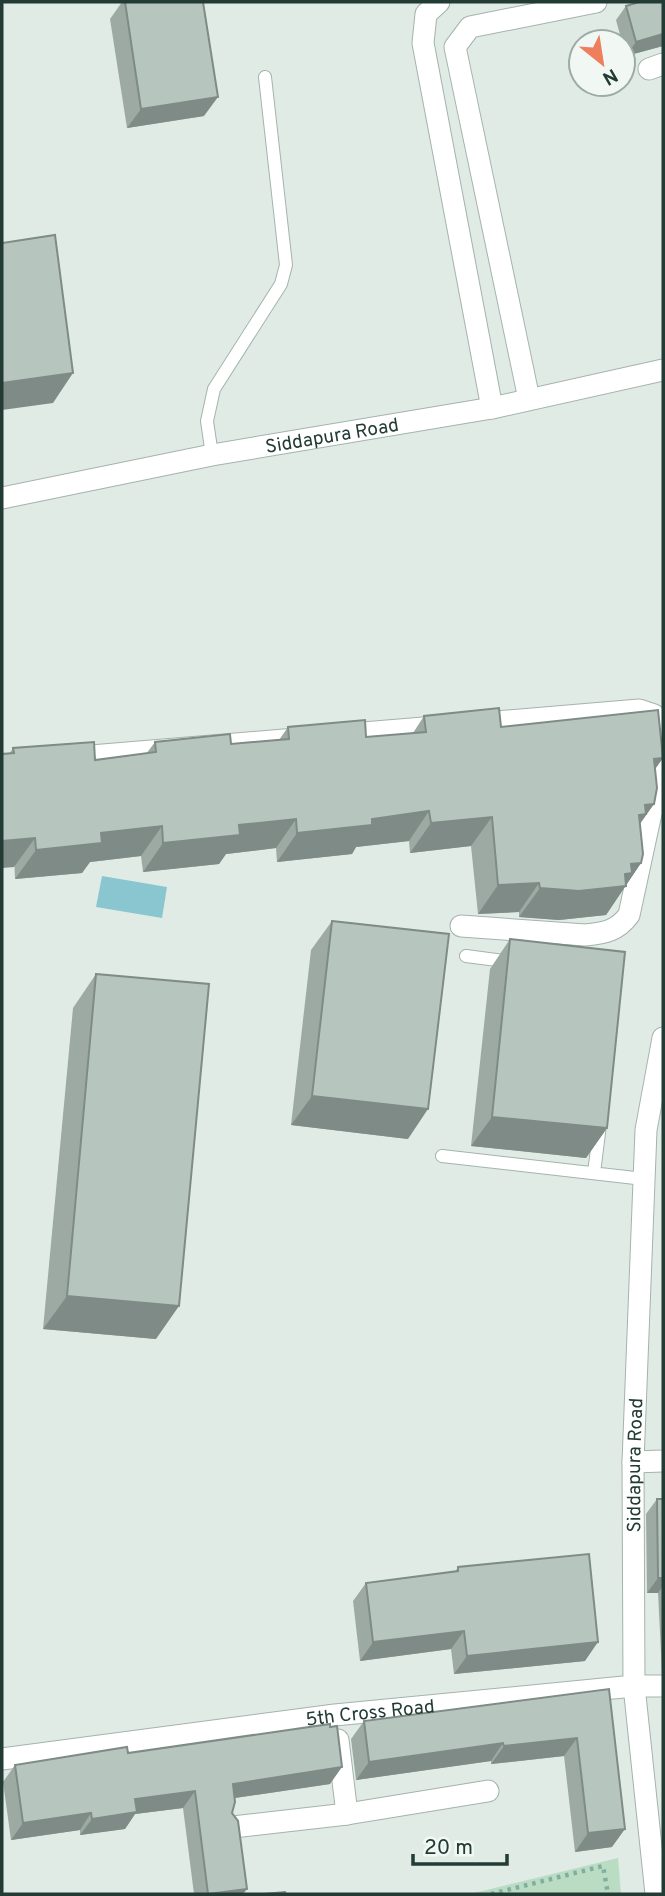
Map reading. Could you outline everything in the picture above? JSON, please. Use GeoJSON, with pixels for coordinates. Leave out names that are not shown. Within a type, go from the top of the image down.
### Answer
{"type":"FeatureCollection","features":[{"type":"Feature","properties":{"kind":"street"},"geometry":{"type":"LineString","coordinates":[[439,2],[426,14],[423,43],[492,408]]}},
{"type":"Feature","properties":{"kind":"street"},"geometry":{"type":"LineString","coordinates":[[529,399],[455,47],[470,27],[596,2]]}},
{"type":"Feature","properties":{"kind":"street","name":"Siddapura Road"},"geometry":{"type":"LineString","coordinates":[[2,498],[212,455],[492,408],[663,370]]}},
{"type":"Feature","properties":{"kind":"street"},"geometry":{"type":"LineString","coordinates":[[43,760],[639,710],[654,715],[663,729]]}},
{"type":"Feature","properties":{"kind":"street"},"geometry":{"type":"LineString","coordinates":[[461,926],[585,935],[606,933],[620,927],[629,915],[658,804],[663,740]]}},
{"type":"Feature","properties":{"kind":"street","name":"Siddapura Road"},"geometry":{"type":"LineString","coordinates":[[656,1894],[634,1686],[633,1462],[644,1179],[655,1130],[663,1038]]}},
{"type":"Feature","properties":{"kind":"street"},"geometry":{"type":"LineString","coordinates":[[633,1462],[663,1461]]}},
{"type":"Feature","properties":{"kind":"street","name":"5th Cross Road"},"geometry":{"type":"LineString","coordinates":[[2,1759],[335,1715],[634,1686],[663,1686]]}},
{"type":"Feature","properties":{"kind":"street"},"geometry":{"type":"LineString","coordinates":[[335,1715],[347,1814]]}},
{"type":"Feature","properties":{"kind":"street"},"geometry":{"type":"LineString","coordinates":[[233,1827],[347,1814],[488,1791]]}},
{"type":"Feature","properties":{"kind":"lane"},"geometry":{"type":"LineString","coordinates":[[212,455],[207,421],[214,389],[281,284],[286,265],[265,77]]}},
{"type":"Feature","properties":{"kind":"lane"},"geometry":{"type":"LineString","coordinates":[[466,956],[530,964]]}},
{"type":"Feature","properties":{"kind":"lane"},"geometry":{"type":"LineString","coordinates":[[594,1173],[603,1107]]}},
{"type":"Feature","properties":{"kind":"lane"},"geometry":{"type":"LineString","coordinates":[[442,1156],[644,1179]]}},
{"type":"Feature","properties":{"kind":"path"},"geometry":{"type":"LineString","coordinates":[[491,1894],[603,1867],[608,1894]]}},
{"type":"Feature","properties":{"kind":"green space"},"geometry":{"type":"Polygon","coordinates":[[[618,1858],[621,1894],[470,1894],[618,1858]]]}},
{"type":"Feature","properties":{"kind":"water"},"geometry":{"type":"Polygon","coordinates":[[[102,876],[167,887],[162,918],[96,907],[102,876]]]}},
{"type":"Feature","properties":{"kind":"building"},"geometry":{"type":"Polygon","coordinates":[[[125,2],[203,2],[218,97],[141,109],[125,2]]]}},
{"type":"Feature","properties":{"kind":"building"},"geometry":{"type":"Polygon","coordinates":[[[639,2],[663,2],[663,34],[637,42],[637,28],[632,28],[626,6],[639,2]]]}},
{"type":"Feature","properties":{"kind":"building"},"geometry":{"type":"Polygon","coordinates":[[[55,235],[73,373],[2,383],[2,243],[55,235]]]}},
{"type":"Feature","properties":{"kind":"building"},"geometry":{"type":"Polygon","coordinates":[[[499,708],[501,727],[658,710],[663,758],[654,759],[657,788],[654,804],[645,805],[646,814],[639,815],[643,854],[641,863],[631,864],[632,873],[625,874],[626,886],[579,891],[540,888],[539,883],[498,885],[492,817],[431,823],[429,811],[372,819],[372,825],[297,833],[296,819],[239,825],[240,835],[163,843],[162,826],[101,833],[102,843],[36,850],[35,838],[2,841],[2,754],[14,753],[13,748],[94,742],[95,760],[156,752],[155,742],[230,734],[231,744],[289,739],[288,727],[365,720],[366,737],[426,732],[424,716],[499,708]]]}},
{"type":"Feature","properties":{"kind":"building"},"geometry":{"type":"Polygon","coordinates":[[[332,921],[449,934],[428,1109],[312,1096],[332,921]]]}},
{"type":"Feature","properties":{"kind":"building"},"geometry":{"type":"Polygon","coordinates":[[[510,939],[625,952],[607,1128],[492,1117],[510,939]]]}},
{"type":"Feature","properties":{"kind":"building"},"geometry":{"type":"Polygon","coordinates":[[[96,974],[209,984],[179,1306],[67,1296],[96,974]]]}},
{"type":"Feature","properties":{"kind":"building"},"geometry":{"type":"Polygon","coordinates":[[[657,1499],[663,1499],[663,1578],[658,1578],[657,1499]]]}},
{"type":"Feature","properties":{"kind":"building"},"geometry":{"type":"Polygon","coordinates":[[[589,1554],[598,1642],[467,1656],[464,1631],[373,1642],[366,1583],[458,1571],[458,1567],[589,1554]]]}},
{"type":"Feature","properties":{"kind":"building"},"geometry":{"type":"Polygon","coordinates":[[[609,1689],[625,1829],[588,1833],[577,1738],[504,1746],[503,1743],[369,1762],[364,1721],[609,1689]]]}},
{"type":"Feature","properties":{"kind":"building"},"geometry":{"type":"Polygon","coordinates":[[[330,1724],[330,1727],[337,1726],[342,1767],[233,1784],[235,1802],[232,1813],[238,1821],[247,1889],[208,1894],[195,1791],[135,1799],[137,1812],[92,1819],[91,1813],[23,1823],[15,1765],[127,1747],[128,1753],[330,1724]]]}}]}
